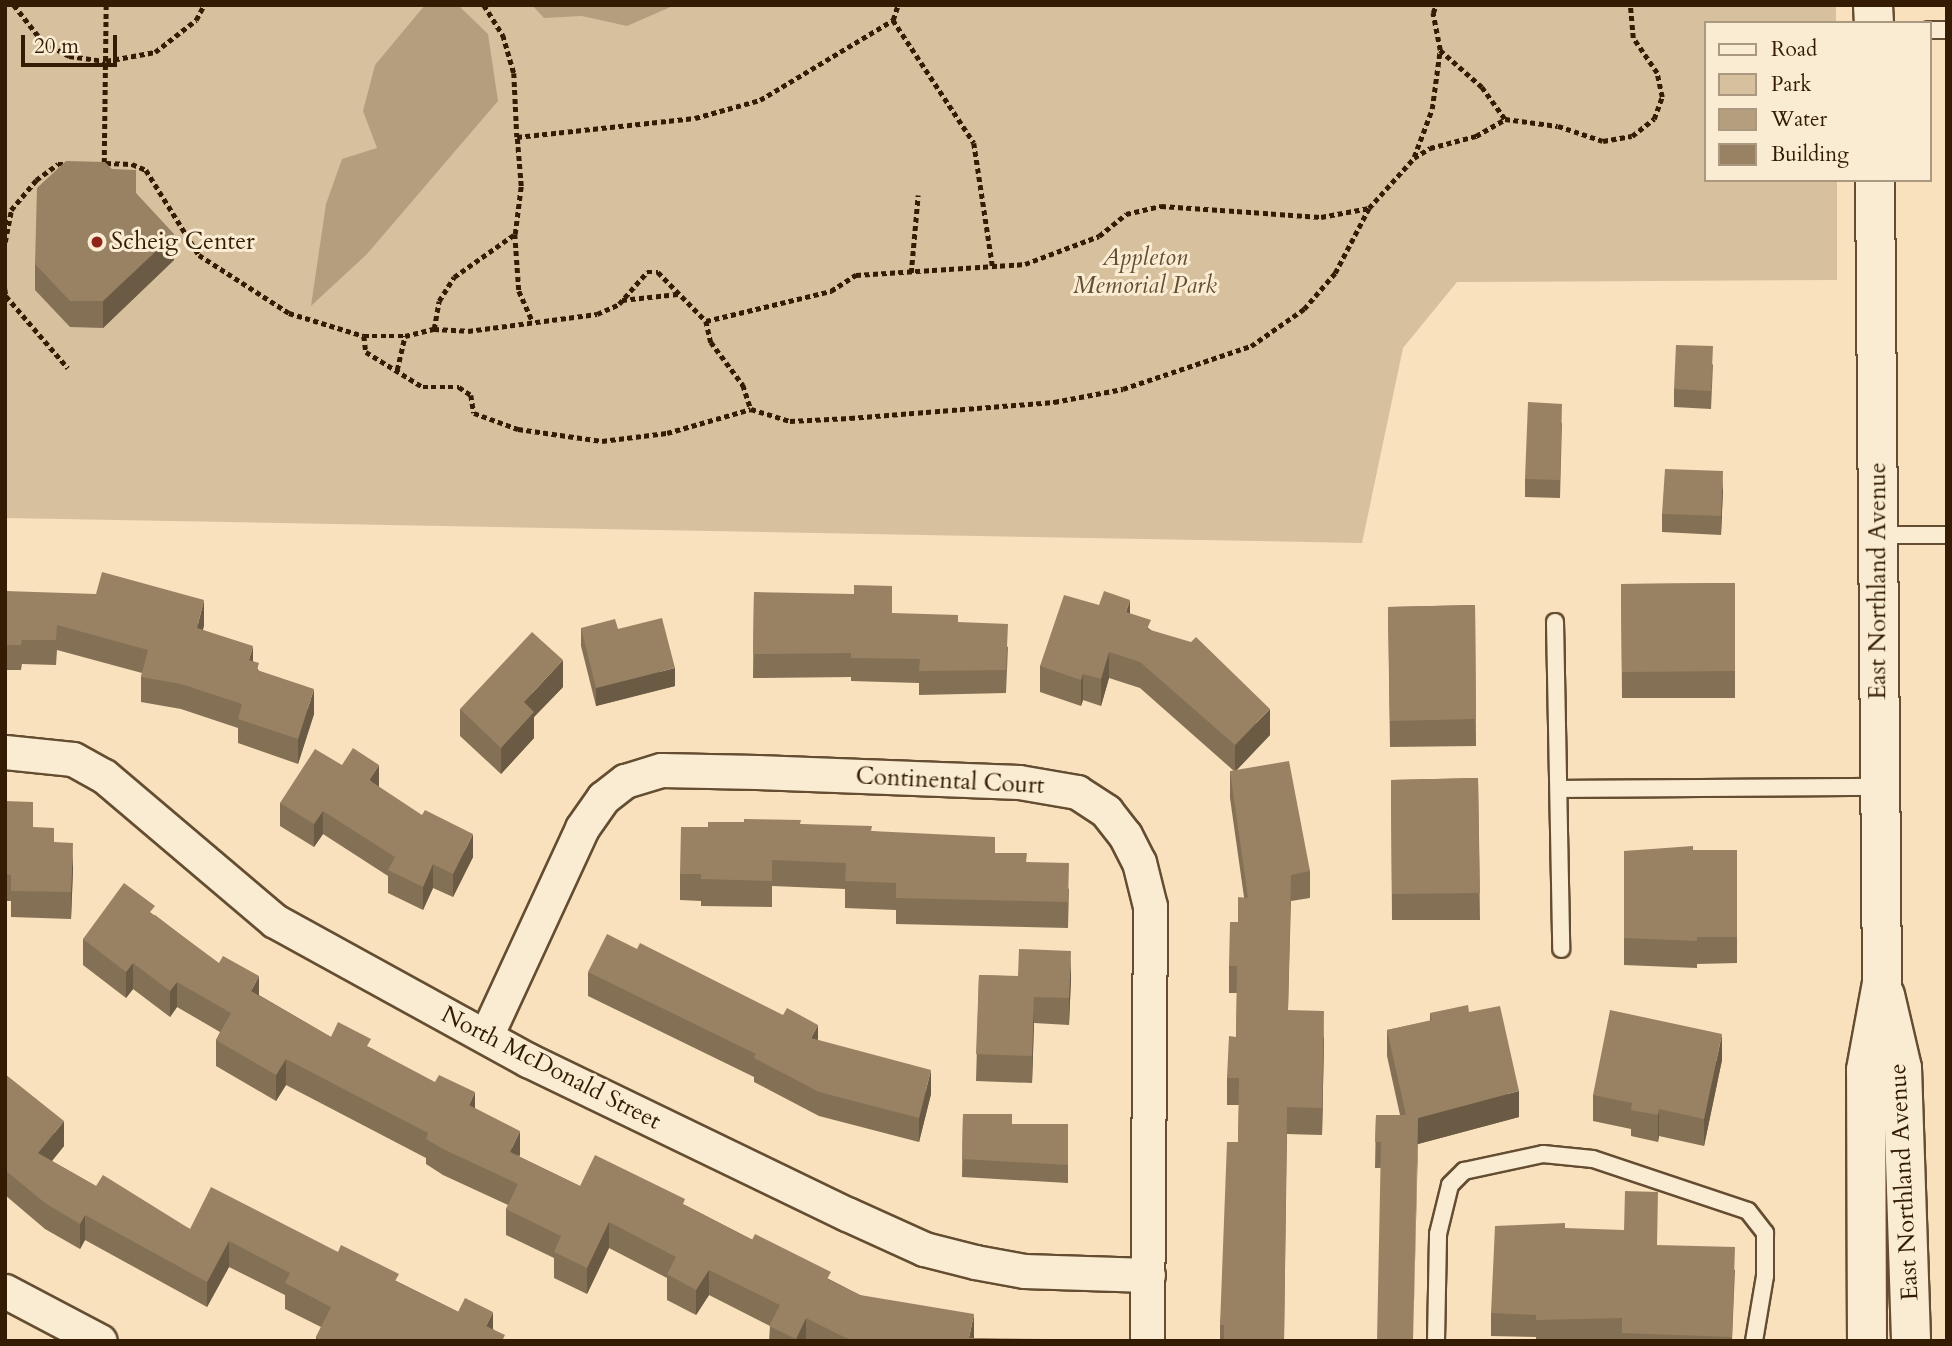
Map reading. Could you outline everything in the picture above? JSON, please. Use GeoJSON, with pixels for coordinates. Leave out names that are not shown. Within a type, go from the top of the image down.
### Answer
{"type":"FeatureCollection","features":[{"type":"Feature","properties":{"kind":"main road","name":"East Northland Avenue"},"geometry":{"type":"LineString","coordinates":[[1867,1341],[1866,1070],[1882,983],[1875,182]]}},
{"type":"Feature","properties":{"kind":"main road","name":"East Northland Avenue"},"geometry":{"type":"LineString","coordinates":[[1882,983],[1902,1068],[1911,1341]]}},
{"type":"Feature","properties":{"kind":"street","name":"North McDonald Street"},"geometry":{"type":"LineString","coordinates":[[5,752],[72,759],[104,776],[229,886],[275,921],[486,1036],[924,1249],[1024,1271],[1148,1275]]}},
{"type":"Feature","properties":{"kind":"street","name":"Continental Court"},"geometry":{"type":"LineString","coordinates":[[486,1036],[582,828],[603,798],[625,781],[661,770],[1040,783],[1077,792],[1106,811],[1125,835],[1139,862],[1150,906],[1147,1341]]}},
{"type":"Feature","properties":{"kind":"street"},"geometry":{"type":"LineString","coordinates":[[5,1292],[100,1341]]}},
{"type":"Feature","properties":{"kind":"lane"},"geometry":{"type":"LineString","coordinates":[[1878,534],[1947,535]]}},
{"type":"Feature","properties":{"kind":"lane"},"geometry":{"type":"LineString","coordinates":[[1555,622],[1561,949]]}},
{"type":"Feature","properties":{"kind":"lane"},"geometry":{"type":"LineString","coordinates":[[1559,789],[1880,787]]}},
{"type":"Feature","properties":{"kind":"lane"},"geometry":{"type":"LineString","coordinates":[[1436,1341],[1438,1234],[1450,1185],[1464,1171],[1543,1154],[1592,1159],[1748,1211],[1765,1233],[1765,1276],[1754,1341]]}},
{"type":"Feature","properties":{"kind":"path"},"geometry":{"type":"LineString","coordinates":[[13,5],[43,42],[69,56],[106,61],[155,52],[196,20],[204,5]]}},
{"type":"Feature","properties":{"kind":"path"},"geometry":{"type":"LineString","coordinates":[[106,5],[106,163]]}},
{"type":"Feature","properties":{"kind":"path"},"geometry":{"type":"LineString","coordinates":[[484,5],[503,35],[514,73],[521,186],[514,234],[519,291],[532,320]]}},
{"type":"Feature","properties":{"kind":"path"},"geometry":{"type":"LineString","coordinates":[[517,137],[695,118],[760,100],[893,20],[898,5]]}},
{"type":"Feature","properties":{"kind":"path"},"geometry":{"type":"LineString","coordinates":[[1413,158],[1432,109],[1440,50],[1436,5]]}},
{"type":"Feature","properties":{"kind":"path"},"geometry":{"type":"LineString","coordinates":[[364,336],[366,352],[423,387],[459,387],[471,395],[474,413],[518,429],[561,438],[602,441],[667,433],[751,409],[790,421],[850,418],[1054,402],[1123,389],[1251,346],[1304,309],[1335,273],[1369,208],[1413,158],[1430,148],[1476,136],[1506,119],[1558,126],[1603,141],[1632,136],[1654,118],[1662,97],[1657,73],[1633,38],[1630,5]]}},
{"type":"Feature","properties":{"kind":"path"},"geometry":{"type":"LineString","coordinates":[[893,20],[974,143],[992,269]]}},
{"type":"Feature","properties":{"kind":"path"},"geometry":{"type":"LineString","coordinates":[[1440,50],[1482,86],[1506,119]]}},
{"type":"Feature","properties":{"kind":"path"},"geometry":{"type":"LineString","coordinates":[[94,163],[132,164],[146,170],[200,255],[299,316],[364,336],[405,336],[434,329],[468,331],[532,320],[597,314],[622,300],[647,272],[668,278],[706,321],[711,342],[743,386],[751,409]]}},
{"type":"Feature","properties":{"kind":"path"},"geometry":{"type":"LineString","coordinates":[[5,242],[11,210],[36,180],[58,164],[82,164]]}},
{"type":"Feature","properties":{"kind":"path"},"geometry":{"type":"LineString","coordinates":[[911,273],[918,195]]}},
{"type":"Feature","properties":{"kind":"path"},"geometry":{"type":"LineString","coordinates":[[706,321],[831,291],[856,275],[992,269],[1037,259],[1099,236],[1126,214],[1161,206],[1321,217],[1369,208]]}},
{"type":"Feature","properties":{"kind":"path"},"geometry":{"type":"LineString","coordinates":[[434,329],[439,301],[454,277],[514,234]]}},
{"type":"Feature","properties":{"kind":"path"},"geometry":{"type":"LineString","coordinates":[[5,289],[6,296],[68,368]]}},
{"type":"Feature","properties":{"kind":"path"},"geometry":{"type":"LineString","coordinates":[[622,300],[679,293]]}},
{"type":"Feature","properties":{"kind":"path"},"geometry":{"type":"LineString","coordinates":[[397,370],[405,336]]}},
{"type":"Feature","properties":{"kind":"green space","name":"Appleton Memorial Park"},"geometry":{"type":"Polygon","coordinates":[[[5,5],[1836,5],[1836,21],[1703,21],[1703,182],[1837,182],[1837,280],[1457,282],[1403,348],[1362,543],[5,518],[5,5]]]}},
{"type":"Feature","properties":{"kind":"water"},"geometry":{"type":"Polygon","coordinates":[[[425,5],[458,5],[488,34],[498,101],[367,254],[311,306],[326,204],[342,159],[377,148],[363,111],[375,65],[425,5]]]}},
{"type":"Feature","properties":{"kind":"water"},"geometry":{"type":"Polygon","coordinates":[[[532,5],[675,5],[627,26],[582,16],[544,18],[532,5]]]}},
{"type":"Feature","properties":{"kind":"building","name":"Scheig Center"},"geometry":{"type":"Polygon","coordinates":[[[66,161],[105,162],[112,169],[136,170],[136,193],[174,234],[103,301],[70,301],[35,264],[37,188],[66,161]]]}},
{"type":"Feature","properties":{"kind":"building"},"geometry":{"type":"Polygon","coordinates":[[[1676,345],[1713,346],[1711,391],[1674,389],[1676,345]]]}},
{"type":"Feature","properties":{"kind":"building"},"geometry":{"type":"Polygon","coordinates":[[[1528,402],[1562,404],[1560,480],[1525,479],[1528,402]]]}},
{"type":"Feature","properties":{"kind":"building"},"geometry":{"type":"Polygon","coordinates":[[[1665,469],[1723,471],[1721,516],[1662,514],[1665,469]]]}},
{"type":"Feature","properties":{"kind":"building"},"geometry":{"type":"Polygon","coordinates":[[[102,572],[204,600],[197,628],[253,646],[249,660],[259,663],[257,670],[314,689],[298,739],[238,719],[242,704],[181,684],[141,677],[148,650],[57,625],[56,640],[22,640],[21,645],[5,645],[5,591],[96,594],[102,572]]]}},
{"type":"Feature","properties":{"kind":"building"},"geometry":{"type":"Polygon","coordinates":[[[1735,583],[1735,671],[1622,672],[1621,584],[1735,583]]]}},
{"type":"Feature","properties":{"kind":"building"},"geometry":{"type":"Polygon","coordinates":[[[854,585],[892,586],[892,613],[958,615],[958,622],[1008,624],[1006,670],[919,671],[920,659],[851,658],[851,653],[753,654],[754,592],[854,594],[854,585]]]}},
{"type":"Feature","properties":{"kind":"building"},"geometry":{"type":"Polygon","coordinates":[[[1104,591],[1130,600],[1126,612],[1151,620],[1147,629],[1191,642],[1196,637],[1270,709],[1235,745],[1140,662],[1109,652],[1101,679],[1083,674],[1081,680],[1040,666],[1064,595],[1099,605],[1104,591]]]}},
{"type":"Feature","properties":{"kind":"building"},"geometry":{"type":"Polygon","coordinates":[[[1475,605],[1476,719],[1390,721],[1388,607],[1475,605]]]}},
{"type":"Feature","properties":{"kind":"building"},"geometry":{"type":"Polygon","coordinates":[[[662,618],[675,668],[596,688],[581,628],[615,619],[618,629],[662,618]]]}},
{"type":"Feature","properties":{"kind":"building"},"geometry":{"type":"Polygon","coordinates":[[[532,632],[563,660],[524,702],[534,712],[501,748],[460,709],[532,632]]]}},
{"type":"Feature","properties":{"kind":"building"},"geometry":{"type":"Polygon","coordinates":[[[353,748],[379,765],[369,780],[422,815],[425,810],[473,834],[453,874],[433,864],[423,887],[388,870],[395,857],[323,811],[314,824],[280,803],[315,749],[342,765],[353,748]]]}},
{"type":"Feature","properties":{"kind":"building"},"geometry":{"type":"Polygon","coordinates":[[[1289,761],[1310,871],[1291,875],[1288,1010],[1324,1011],[1322,1108],[1287,1107],[1284,1341],[1224,1341],[1224,1325],[1220,1325],[1227,1142],[1238,1142],[1239,1078],[1227,1078],[1229,1036],[1236,1037],[1237,966],[1229,966],[1230,922],[1238,922],[1238,897],[1248,898],[1230,771],[1289,761]]]}},
{"type":"Feature","properties":{"kind":"building"},"geometry":{"type":"Polygon","coordinates":[[[1478,778],[1480,893],[1392,894],[1391,780],[1478,778]]]}},
{"type":"Feature","properties":{"kind":"building"},"geometry":{"type":"Polygon","coordinates":[[[5,801],[33,802],[33,827],[54,828],[54,842],[73,843],[71,892],[11,891],[11,875],[5,874],[5,801]]]}},
{"type":"Feature","properties":{"kind":"building"},"geometry":{"type":"Polygon","coordinates":[[[744,819],[801,820],[800,824],[872,826],[871,831],[995,837],[995,853],[1027,853],[1026,862],[1069,863],[1068,902],[896,898],[896,883],[845,881],[846,863],[772,860],[772,881],[701,879],[701,874],[680,874],[681,827],[708,827],[708,822],[744,822],[744,819]]]}},
{"type":"Feature","properties":{"kind":"building"},"geometry":{"type":"Polygon","coordinates":[[[1693,846],[1693,850],[1737,850],[1737,937],[1697,937],[1697,941],[1624,938],[1624,851],[1693,846]]]}},
{"type":"Feature","properties":{"kind":"building"},"geometry":{"type":"Polygon","coordinates":[[[124,883],[155,906],[150,912],[219,963],[223,956],[259,976],[251,991],[331,1037],[338,1022],[371,1039],[367,1046],[435,1082],[439,1075],[475,1092],[469,1105],[520,1131],[510,1152],[580,1186],[595,1155],[685,1199],[683,1204],[752,1240],[755,1234],[831,1272],[827,1279],[860,1295],[974,1314],[969,1338],[1048,1341],[861,1341],[846,1338],[806,1318],[796,1339],[769,1326],[780,1305],[709,1270],[696,1290],[667,1274],[676,1257],[609,1222],[587,1268],[554,1252],[561,1236],[506,1209],[518,1184],[443,1149],[426,1139],[428,1133],[286,1059],[276,1075],[216,1040],[231,1013],[177,982],[170,991],[133,963],[126,972],[83,939],[124,883]]]}},
{"type":"Feature","properties":{"kind":"building"},"geometry":{"type":"Polygon","coordinates":[[[607,934],[637,949],[640,943],[783,1015],[787,1008],[818,1025],[811,1038],[931,1070],[919,1118],[819,1092],[754,1058],[756,1054],[588,972],[607,934]]]}},
{"type":"Feature","properties":{"kind":"building"},"geometry":{"type":"Polygon","coordinates":[[[1019,949],[1071,951],[1069,998],[1034,997],[1032,1056],[976,1054],[979,975],[1018,976],[1019,949]]]}},
{"type":"Feature","properties":{"kind":"building"},"geometry":{"type":"Polygon","coordinates":[[[1468,1005],[1469,1012],[1500,1006],[1519,1091],[1418,1118],[1413,1341],[1377,1341],[1381,1142],[1375,1142],[1376,1115],[1406,1115],[1387,1030],[1432,1020],[1430,1013],[1468,1005]]]}},
{"type":"Feature","properties":{"kind":"building"},"geometry":{"type":"Polygon","coordinates":[[[1610,1010],[1722,1034],[1704,1119],[1659,1109],[1658,1115],[1631,1110],[1632,1103],[1593,1095],[1610,1010]]]}},
{"type":"Feature","properties":{"kind":"building"},"geometry":{"type":"Polygon","coordinates":[[[5,1074],[64,1121],[38,1153],[96,1186],[103,1175],[190,1229],[211,1187],[338,1252],[341,1245],[399,1274],[395,1281],[458,1312],[465,1298],[493,1312],[486,1326],[505,1335],[502,1341],[322,1341],[316,1337],[331,1307],[285,1283],[290,1273],[229,1241],[207,1282],[85,1215],[80,1224],[45,1203],[5,1170],[5,1074]]]}},
{"type":"Feature","properties":{"kind":"building"},"geometry":{"type":"Polygon","coordinates":[[[963,1114],[1012,1114],[1012,1124],[1068,1124],[1068,1165],[962,1159],[963,1114]]]}},
{"type":"Feature","properties":{"kind":"building"},"geometry":{"type":"Polygon","coordinates":[[[1625,1191],[1658,1192],[1657,1245],[1735,1247],[1732,1337],[1622,1333],[1622,1318],[1536,1320],[1536,1315],[1491,1313],[1495,1226],[1565,1223],[1565,1228],[1624,1230],[1625,1191]]]}},
{"type":"Feature","properties":{"kind":"place","name":"Scheig Center"},"geometry":{"type":"Point","coordinates":[97,242]}}]}
